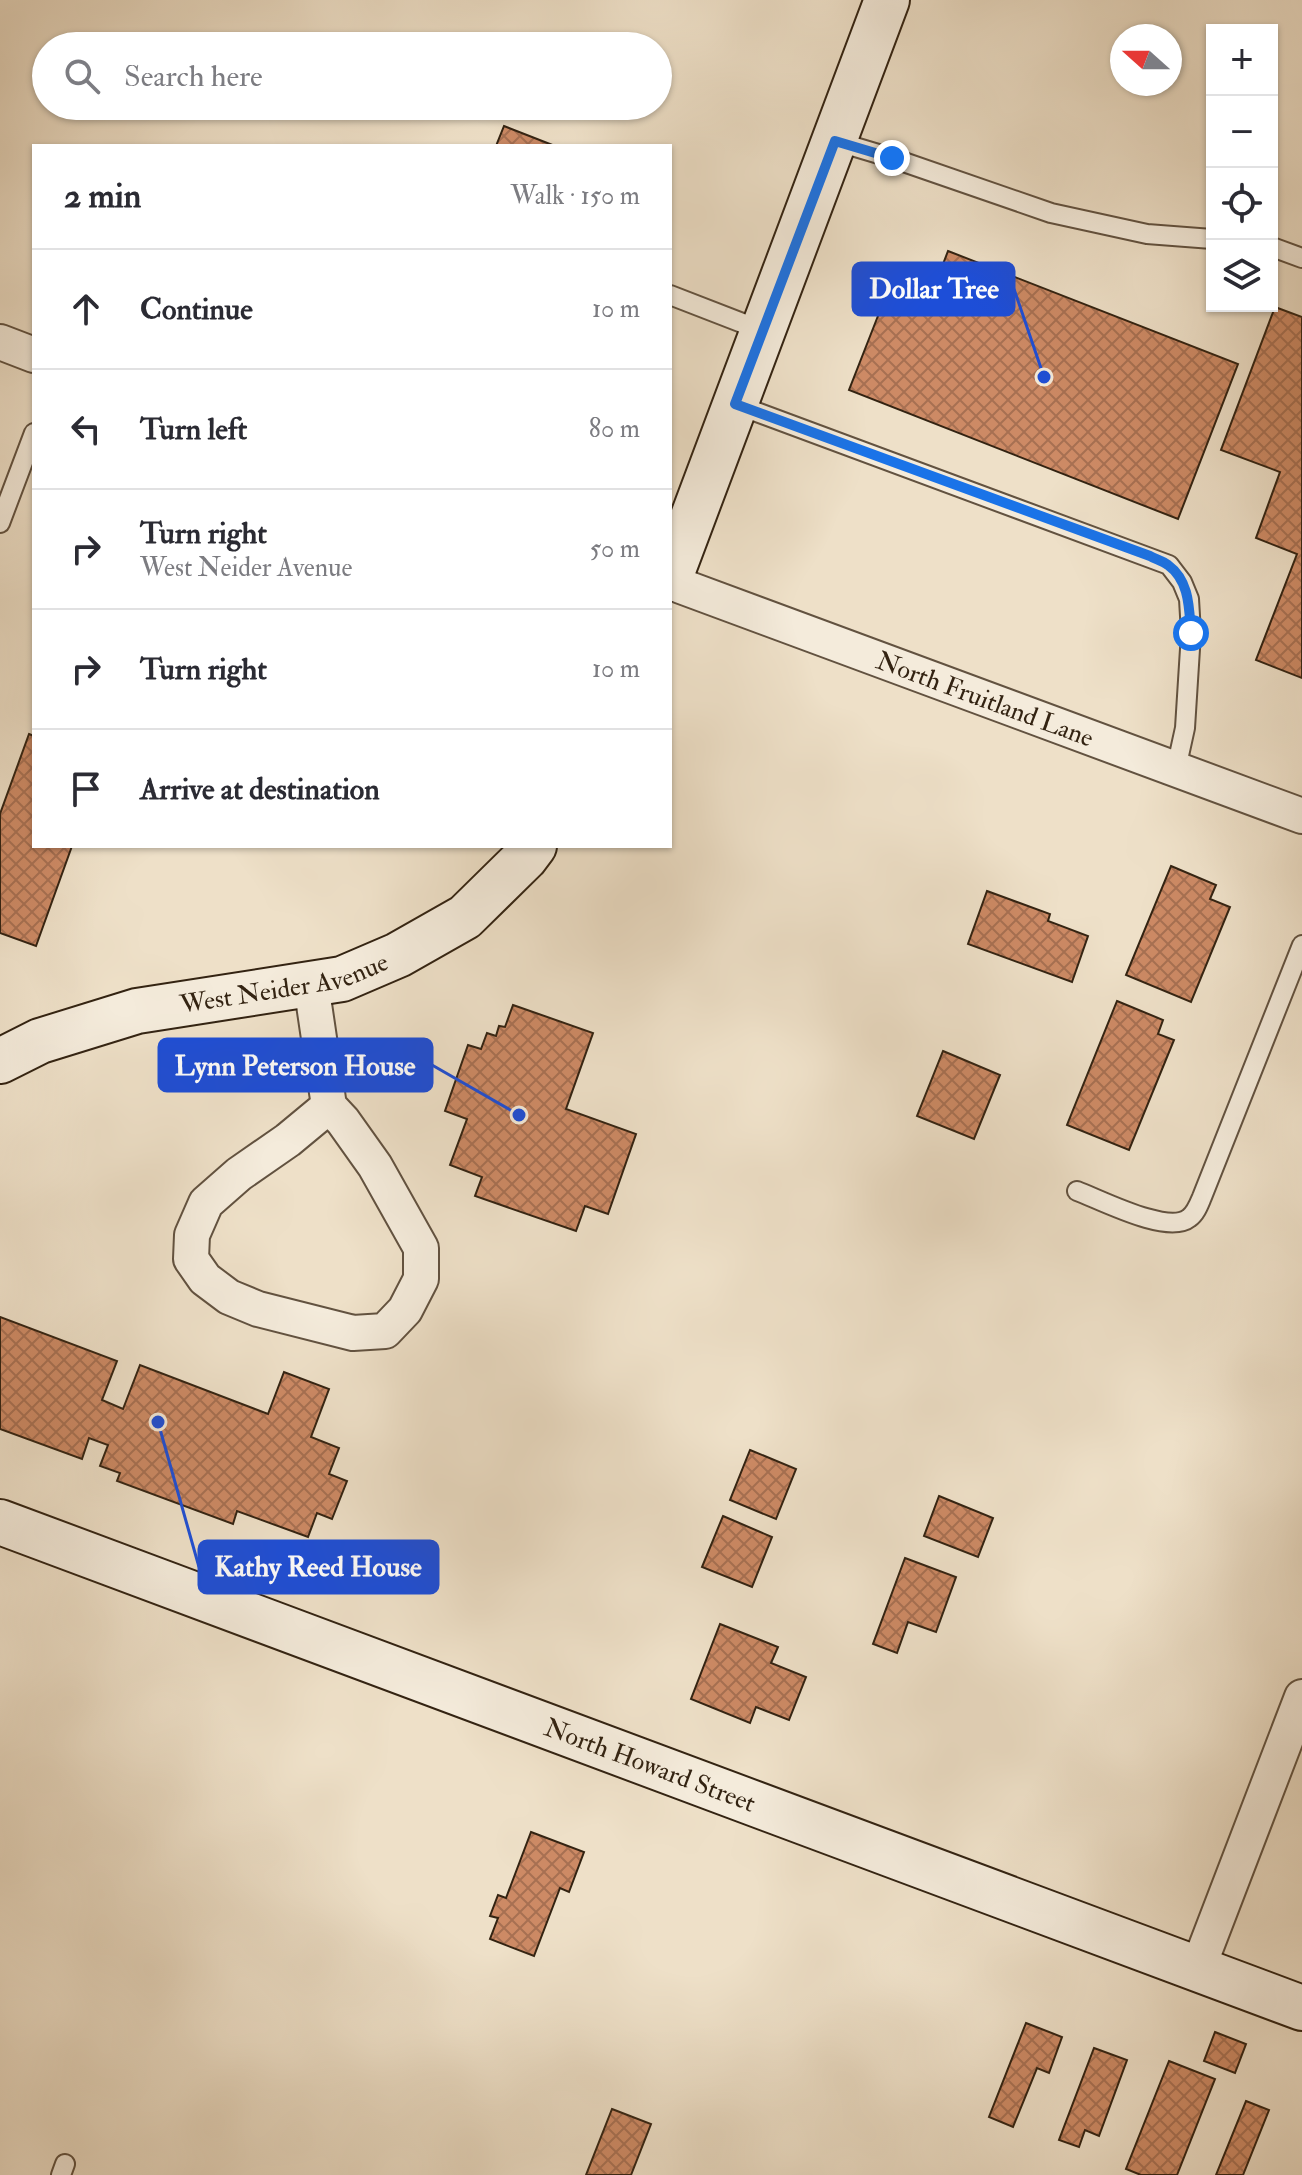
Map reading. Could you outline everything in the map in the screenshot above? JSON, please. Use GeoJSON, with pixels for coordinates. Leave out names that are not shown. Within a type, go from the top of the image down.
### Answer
{"type":"FeatureCollection","features":[{"type":"Feature","properties":{"kind":"street"},"geometry":{"type":"LineString","coordinates":[[672,575],[887,0]]}},
{"type":"Feature","properties":{"kind":"street"},"geometry":{"type":"LineString","coordinates":[[0,342],[32,354]]}},
{"type":"Feature","properties":{"kind":"street","name":"North Fruitland Lane"},"geometry":{"type":"LineString","coordinates":[[672,581],[1302,816]]}},
{"type":"Feature","properties":{"kind":"street","name":"West Neider Avenue"},"geometry":{"type":"LineString","coordinates":[[0,1061],[40,1041],[137,1011],[342,979],[398,955],[465,917],[532,848]]}},
{"type":"Feature","properties":{"kind":"street"},"geometry":{"type":"LineString","coordinates":[[311,984],[329,1106],[375,1166],[421,1248],[421,1279],[405,1310],[385,1331],[353,1333],[258,1309],[229,1297],[205,1279],[191,1259],[192,1235],[206,1203],[329,1106]]}},
{"type":"Feature","properties":{"kind":"street","name":"North Howard Street"},"geometry":{"type":"LineString","coordinates":[[0,1522],[1302,2008]]}},
{"type":"Feature","properties":{"kind":"street"},"geometry":{"type":"LineString","coordinates":[[1198,1968],[1302,1697]]}},
{"type":"Feature","properties":{"kind":"lane"},"geometry":{"type":"LineString","coordinates":[[835,141],[1051,213],[1147,234],[1206,239]]}},
{"type":"Feature","properties":{"kind":"lane"},"geometry":{"type":"LineString","coordinates":[[1278,249],[1302,258]]}},
{"type":"Feature","properties":{"kind":"lane"},"geometry":{"type":"LineString","coordinates":[[672,296],[763,331]]}},
{"type":"Feature","properties":{"kind":"lane"},"geometry":{"type":"LineString","coordinates":[[735,404],[1169,565],[1182,582],[1189,599],[1191,633],[1185,728],[1176,769]]}},
{"type":"Feature","properties":{"kind":"lane"},"geometry":{"type":"LineString","coordinates":[[0,523],[32,438]]}},
{"type":"Feature","properties":{"kind":"lane"},"geometry":{"type":"LineString","coordinates":[[1077,1191],[1158,1222],[1178,1223],[1189,1218],[1202,1197],[1302,945]]}},
{"type":"Feature","properties":{"kind":"building"},"geometry":{"type":"Polygon","coordinates":[[[504,126],[550,144],[497,144],[504,126]]]}},
{"type":"Feature","properties":{"kind":"building"},"geometry":{"type":"Polygon","coordinates":[[[948,251],[1238,364],[1178,519],[849,390],[885,298],[924,314],[948,251]]]}},
{"type":"Feature","properties":{"kind":"building"},"geometry":{"type":"Polygon","coordinates":[[[1278,308],[1302,317],[1302,678],[1256,660],[1297,554],[1256,538],[1280,472],[1221,450],[1273,312],[1278,312],[1278,308]]]}},
{"type":"Feature","properties":{"kind":"building"},"geometry":{"type":"Polygon","coordinates":[[[29,734],[32,735],[32,848],[71,848],[36,946],[0,933],[0,814],[29,734]]]}},
{"type":"Feature","properties":{"kind":"building"},"geometry":{"type":"Polygon","coordinates":[[[1171,866],[1216,885],[1210,899],[1230,907],[1191,1002],[1126,975],[1171,866]]]}},
{"type":"Feature","properties":{"kind":"building"},"geometry":{"type":"Polygon","coordinates":[[[987,891],[1050,914],[1048,921],[1088,936],[1072,982],[968,944],[987,891]]]}},
{"type":"Feature","properties":{"kind":"building"},"geometry":{"type":"Polygon","coordinates":[[[1117,1001],[1163,1020],[1158,1034],[1174,1040],[1129,1150],[1067,1125],[1117,1001]]]}},
{"type":"Feature","properties":{"kind":"building"},"geometry":{"type":"Polygon","coordinates":[[[513,1005],[593,1033],[566,1109],[636,1134],[608,1214],[585,1206],[576,1231],[475,1196],[482,1177],[450,1165],[467,1119],[445,1111],[468,1045],[481,1049],[487,1033],[496,1036],[499,1026],[505,1027],[513,1005]]]}},
{"type":"Feature","properties":{"kind":"building"},"geometry":{"type":"Polygon","coordinates":[[[943,1051],[1000,1075],[974,1139],[917,1116],[943,1051]]]}},
{"type":"Feature","properties":{"kind":"building"},"geometry":{"type":"Polygon","coordinates":[[[0,1317],[117,1361],[102,1400],[123,1409],[140,1365],[268,1414],[284,1372],[329,1389],[311,1437],[339,1448],[329,1474],[347,1481],[332,1519],[317,1513],[308,1537],[237,1511],[233,1524],[117,1481],[120,1473],[100,1466],[108,1445],[89,1438],[82,1459],[0,1429],[0,1317]]]}},
{"type":"Feature","properties":{"kind":"building"},"geometry":{"type":"Polygon","coordinates":[[[750,1450],[796,1469],[776,1519],[730,1500],[750,1450]]]}},
{"type":"Feature","properties":{"kind":"building"},"geometry":{"type":"Polygon","coordinates":[[[939,1496],[993,1518],[978,1557],[924,1536],[939,1496]]]}},
{"type":"Feature","properties":{"kind":"building"},"geometry":{"type":"Polygon","coordinates":[[[723,1516],[772,1537],[752,1587],[702,1567],[723,1516]]]}},
{"type":"Feature","properties":{"kind":"building"},"geometry":{"type":"Polygon","coordinates":[[[905,1558],[956,1577],[936,1632],[908,1622],[897,1653],[873,1644],[905,1558]]]}},
{"type":"Feature","properties":{"kind":"building"},"geometry":{"type":"Polygon","coordinates":[[[720,1624],[778,1647],[771,1663],[806,1677],[789,1720],[756,1707],[750,1723],[691,1699],[720,1624]]]}},
{"type":"Feature","properties":{"kind":"building"},"geometry":{"type":"Polygon","coordinates":[[[531,1832],[584,1852],[569,1892],[560,1888],[534,1956],[490,1939],[498,1918],[490,1916],[498,1895],[506,1898],[531,1832]]]}},
{"type":"Feature","properties":{"kind":"building"},"geometry":{"type":"Polygon","coordinates":[[[1026,2023],[1062,2037],[1049,2073],[1037,2068],[1013,2127],[989,2117],[1026,2023]]]}},
{"type":"Feature","properties":{"kind":"building"},"geometry":{"type":"Polygon","coordinates":[[[1215,2032],[1246,2044],[1235,2073],[1204,2061],[1215,2032]]]}},
{"type":"Feature","properties":{"kind":"building"},"geometry":{"type":"Polygon","coordinates":[[[1094,2048],[1127,2060],[1099,2136],[1085,2130],[1079,2147],[1059,2140],[1094,2048]]]}},
{"type":"Feature","properties":{"kind":"building"},"geometry":{"type":"Polygon","coordinates":[[[1169,2061],[1215,2079],[1177,2175],[1141,2175],[1126,2169],[1169,2061]]]}},
{"type":"Feature","properties":{"kind":"building"},"geometry":{"type":"Polygon","coordinates":[[[1246,2101],[1269,2110],[1243,2175],[1216,2175],[1246,2101]]]}},
{"type":"Feature","properties":{"kind":"building"},"geometry":{"type":"Polygon","coordinates":[[[612,2109],[651,2124],[631,2175],[586,2175],[612,2109]]]}},
{"type":"Feature","properties":{"kind":"place","name":"Dollar Tree"},"geometry":{"type":"Point","coordinates":[1044,377]}},
{"type":"Feature","properties":{"kind":"place","name":"Lynn Peterson House"},"geometry":{"type":"Point","coordinates":[519,1115]}},
{"type":"Feature","properties":{"kind":"place","name":"Kathy Reed House"},"geometry":{"type":"Point","coordinates":[158,1422]}},
{"type":"Feature","properties":{"kind":"route"},"geometry":{"type":"LineString","coordinates":[[892,158],[835,141],[735,404],[1169,565],[1182,582],[1189,599],[1191,633]]}}]}
